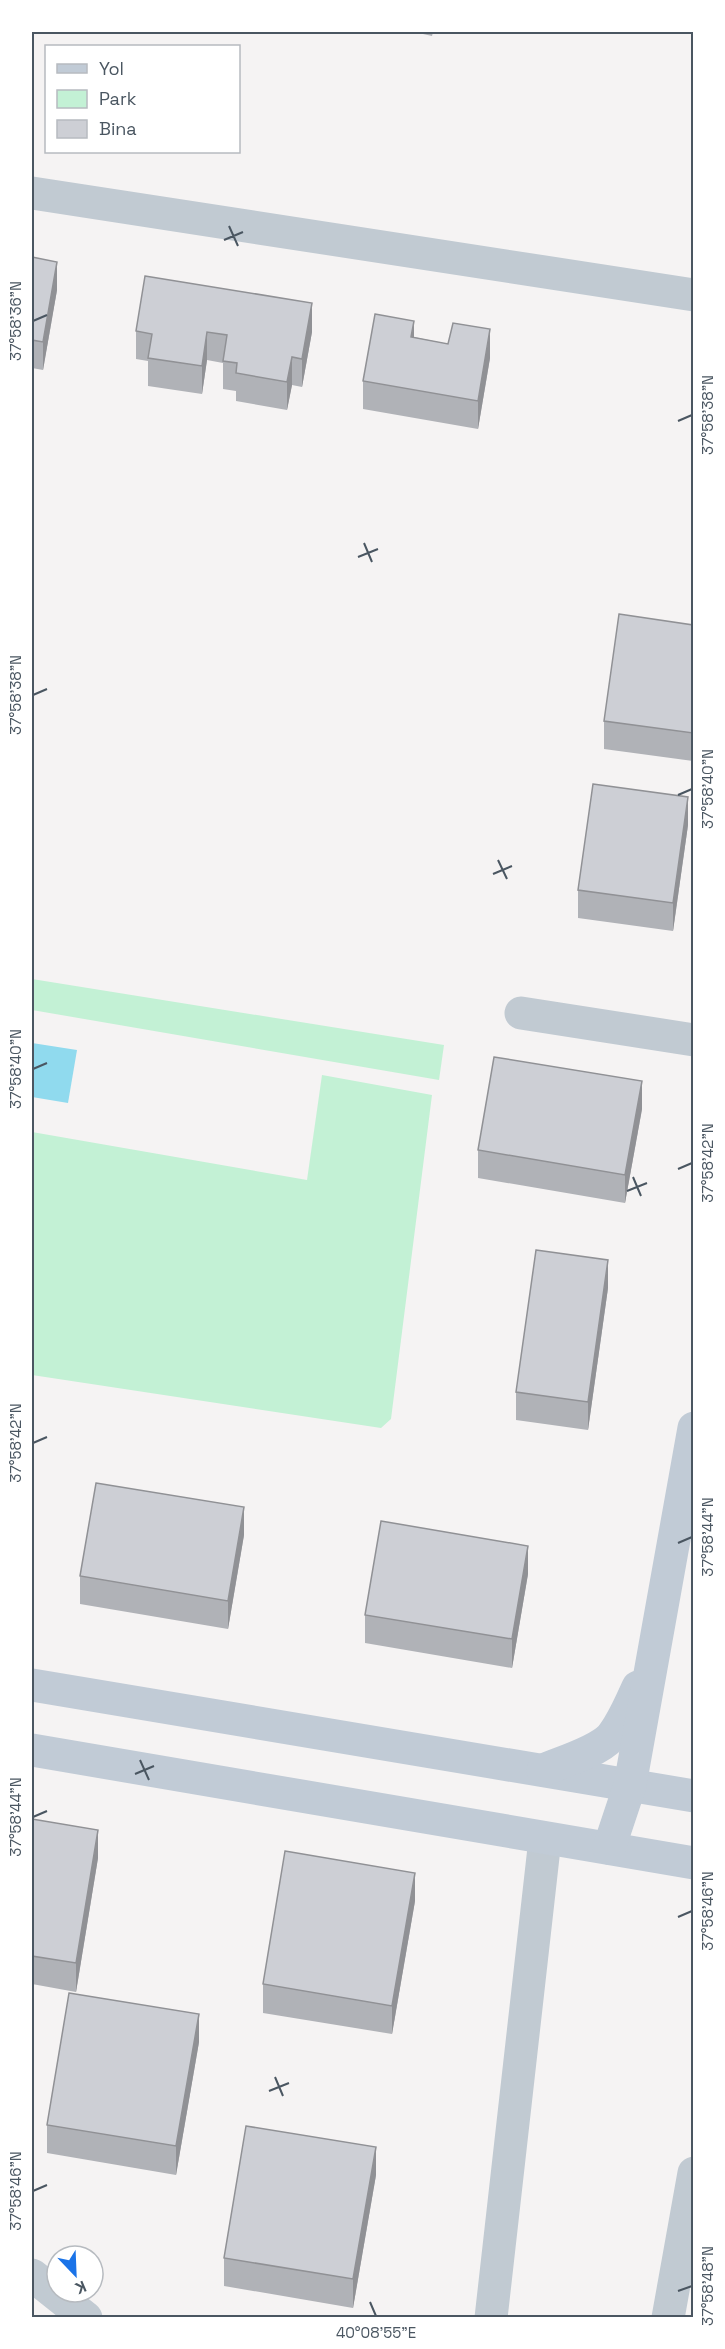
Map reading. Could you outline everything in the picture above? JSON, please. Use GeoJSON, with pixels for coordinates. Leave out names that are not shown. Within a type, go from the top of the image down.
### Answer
{"type":"FeatureCollection","features":[{"type":"Feature","properties":{"kind":"main road"},"geometry":{"type":"LineString","coordinates":[[609,1848],[630,1785],[657,1644],[693,1428]]}},
{"type":"Feature","properties":{"kind":"main road"},"geometry":{"type":"LineString","coordinates":[[543,1770],[592,1749],[609,1739],[623,1720],[657,1644]]}},
{"type":"Feature","properties":{"kind":"main road"},"geometry":{"type":"LineString","coordinates":[[32,1685],[693,1796]]}},
{"type":"Feature","properties":{"kind":"main road"},"geometry":{"type":"LineString","coordinates":[[32,1750],[693,1863]]}},
{"type":"Feature","properties":{"kind":"street"},"geometry":{"type":"LineString","coordinates":[[32,193],[693,295]]}},
{"type":"Feature","properties":{"kind":"street"},"geometry":{"type":"LineString","coordinates":[[521,1013],[693,1040]]}},
{"type":"Feature","properties":{"kind":"street"},"geometry":{"type":"LineString","coordinates":[[490,2318],[545,1839]]}},
{"type":"Feature","properties":{"kind":"street"},"geometry":{"type":"LineString","coordinates":[[668,2318],[693,2173]]}},
{"type":"Feature","properties":{"kind":"street"},"geometry":{"type":"LineString","coordinates":[[32,2275],[86,2318]]}},
{"type":"Feature","properties":{"kind":"green space"},"geometry":{"type":"Polygon","coordinates":[[[32,979],[444,1045],[439,1080],[32,1010],[32,979]]]}},
{"type":"Feature","properties":{"kind":"green space"},"geometry":{"type":"Polygon","coordinates":[[[322,1075],[432,1095],[391,1419],[381,1428],[32,1375],[32,1132],[307,1180],[322,1075]]]}},
{"type":"Feature","properties":{"kind":"water"},"geometry":{"type":"Polygon","coordinates":[[[32,1043],[77,1050],[68,1103],[32,1097],[32,1043]]]}},
{"type":"Feature","properties":{"kind":"building"},"geometry":{"type":"Polygon","coordinates":[[[32,257],[57,262],[43,342],[32,340],[32,257]]]}},
{"type":"Feature","properties":{"kind":"building"},"geometry":{"type":"Polygon","coordinates":[[[145,276],[312,303],[302,359],[292,357],[287,382],[236,373],[237,363],[223,361],[227,335],[207,332],[202,366],[148,358],[152,334],[136,331],[145,276]]]}},
{"type":"Feature","properties":{"kind":"building"},"geometry":{"type":"Polygon","coordinates":[[[375,314],[414,321],[411,337],[448,344],[453,323],[490,329],[478,401],[363,381],[375,314]]]}},
{"type":"Feature","properties":{"kind":"building"},"geometry":{"type":"Polygon","coordinates":[[[619,614],[693,625],[693,733],[604,721],[619,614]]]}},
{"type":"Feature","properties":{"kind":"building"},"geometry":{"type":"Polygon","coordinates":[[[593,784],[688,797],[673,903],[578,890],[593,784]]]}},
{"type":"Feature","properties":{"kind":"building"},"geometry":{"type":"Polygon","coordinates":[[[494,1057],[642,1081],[625,1175],[478,1150],[494,1057]]]}},
{"type":"Feature","properties":{"kind":"building"},"geometry":{"type":"Polygon","coordinates":[[[536,1250],[608,1260],[588,1402],[516,1392],[536,1250]]]}},
{"type":"Feature","properties":{"kind":"building"},"geometry":{"type":"Polygon","coordinates":[[[96,1483],[244,1507],[228,1601],[80,1576],[96,1483]]]}},
{"type":"Feature","properties":{"kind":"building"},"geometry":{"type":"Polygon","coordinates":[[[381,1521],[528,1546],[512,1639],[365,1615],[381,1521]]]}},
{"type":"Feature","properties":{"kind":"building"},"geometry":{"type":"Polygon","coordinates":[[[32,1819],[98,1830],[76,1963],[32,1956],[32,1819]]]}},
{"type":"Feature","properties":{"kind":"building"},"geometry":{"type":"Polygon","coordinates":[[[285,1851],[415,1873],[392,2006],[263,1984],[285,1851]]]}},
{"type":"Feature","properties":{"kind":"building"},"geometry":{"type":"Polygon","coordinates":[[[69,1993],[199,2014],[176,2146],[47,2125],[69,1993]]]}},
{"type":"Feature","properties":{"kind":"building"},"geometry":{"type":"Polygon","coordinates":[[[246,2126],[376,2147],[353,2279],[224,2258],[246,2126]]]}}]}
